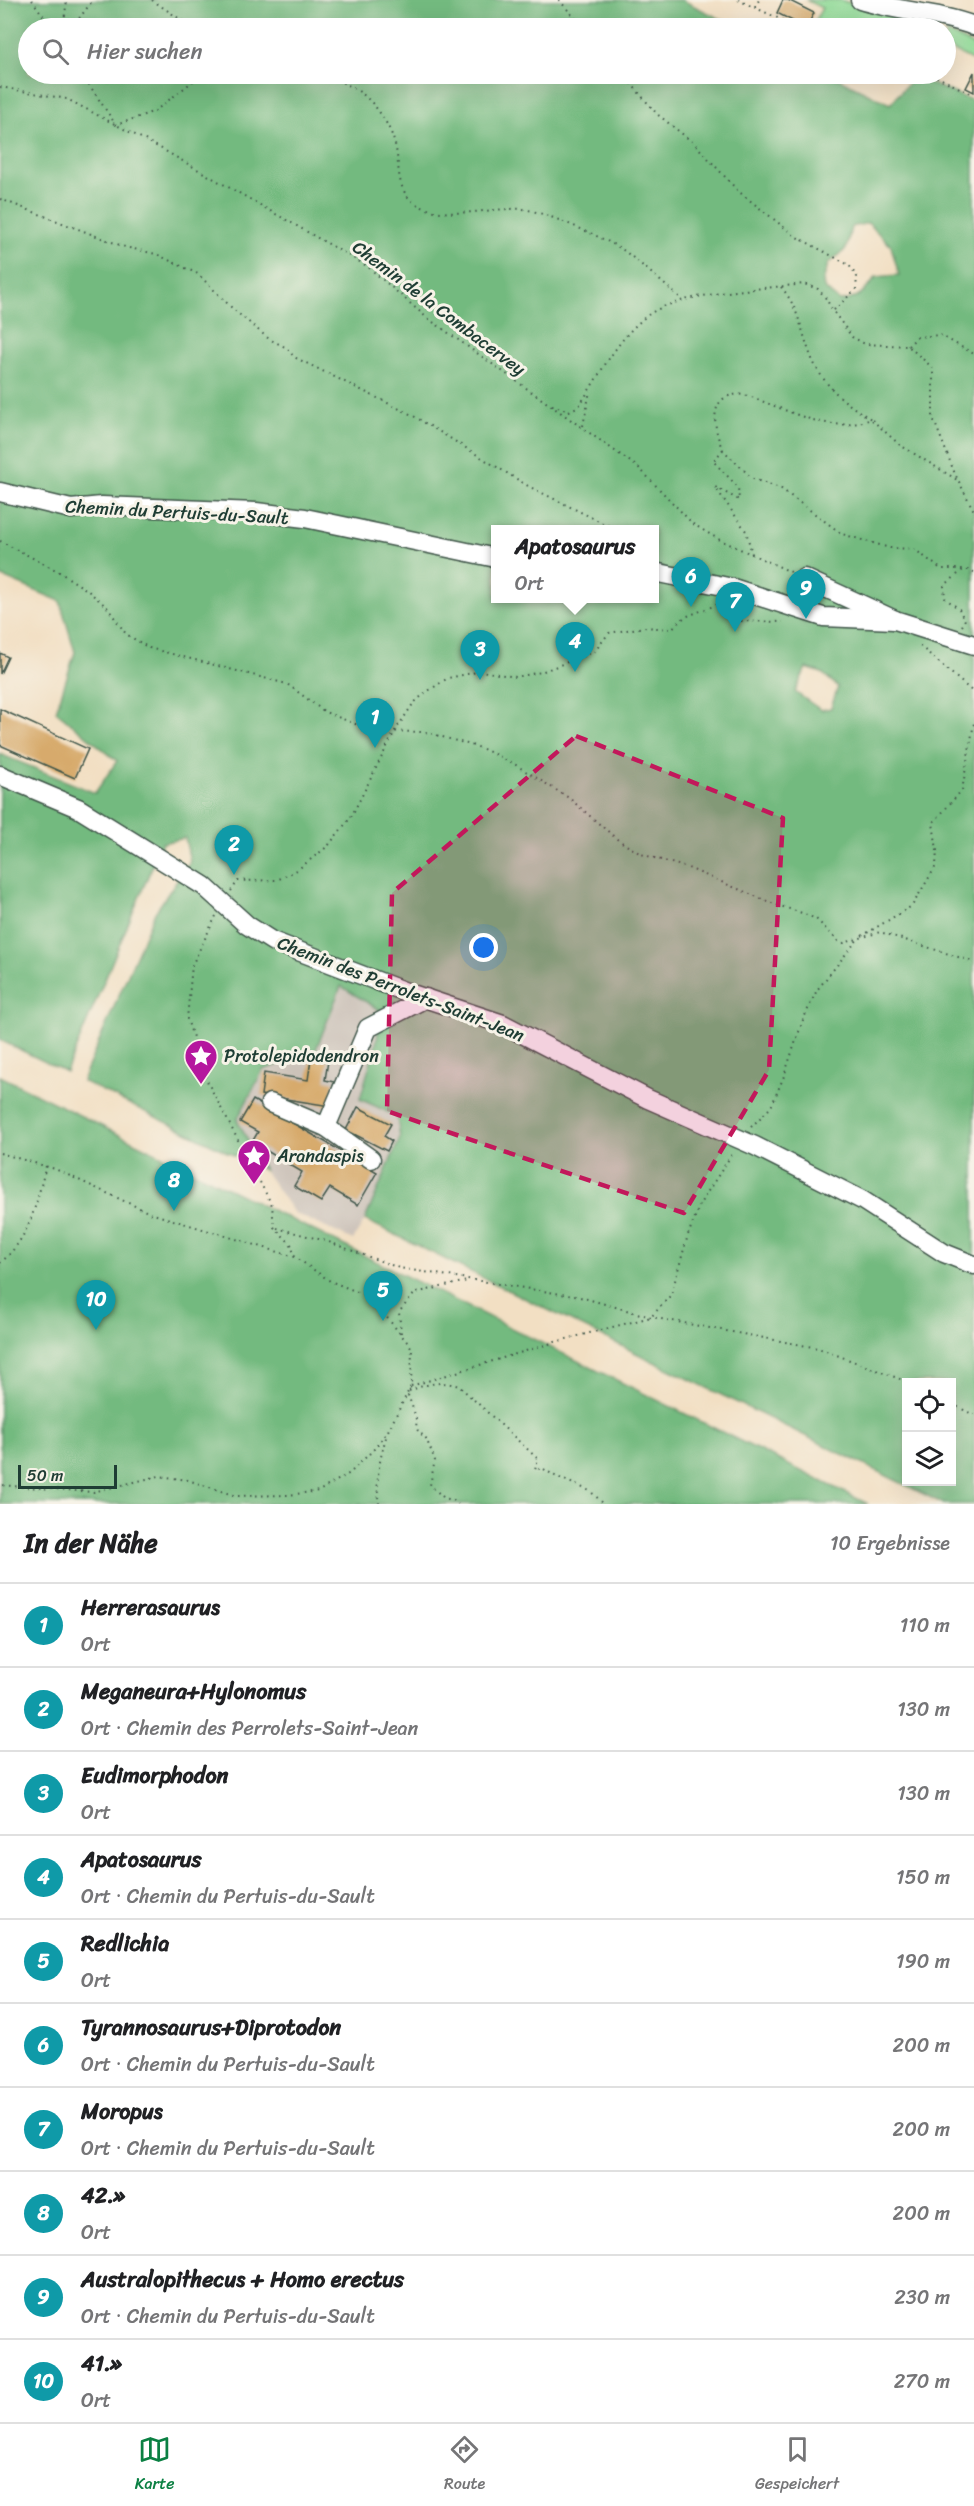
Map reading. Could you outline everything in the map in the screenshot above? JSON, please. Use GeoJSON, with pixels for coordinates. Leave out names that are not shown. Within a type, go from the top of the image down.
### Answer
{"type":"FeatureCollection","features":[{"type":"Feature","properties":{"kind":"street"},"geometry":{"type":"LineString","coordinates":[[860,0],[884,7],[947,18]]}},
{"type":"Feature","properties":{"kind":"street"},"geometry":{"type":"LineString","coordinates":[[956,21],[974,26]]}},
{"type":"Feature","properties":{"kind":"street","name":"Chemin du Pertuis-du-Sault"},"geometry":{"type":"LineString","coordinates":[[0,492],[71,510],[102,506],[256,512],[305,518],[491,557]]}},
{"type":"Feature","properties":{"kind":"street"},"geometry":{"type":"LineString","coordinates":[[659,573],[733,588],[823,617],[895,620]]}},
{"type":"Feature","properties":{"kind":"street"},"geometry":{"type":"LineString","coordinates":[[804,578],[895,620],[974,645]]}},
{"type":"Feature","properties":{"kind":"street","name":"Chemin des Perrolets-Saint-Jean"},"geometry":{"type":"LineString","coordinates":[[0,775],[78,808],[204,886],[247,925],[272,941],[503,1024],[648,1099],[755,1146],[862,1200],[944,1253],[974,1265]]}},
{"type":"Feature","properties":{"kind":"street"},"geometry":{"type":"LineString","coordinates":[[326,1127],[368,1028],[426,998]]}},
{"type":"Feature","properties":{"kind":"street"},"geometry":{"type":"LineString","coordinates":[[270,1103],[326,1127],[371,1159]]}},
{"type":"Feature","properties":{"kind":"path"},"geometry":{"type":"LineString","coordinates":[[32,0],[45,18]]}},
{"type":"Feature","properties":{"kind":"path"},"geometry":{"type":"LineString","coordinates":[[64,18],[67,0]]}},
{"type":"Feature","properties":{"kind":"path"},"geometry":{"type":"LineString","coordinates":[[80,18],[93,0]]}},
{"type":"Feature","properties":{"kind":"path"},"geometry":{"type":"LineString","coordinates":[[152,0],[178,18]]}},
{"type":"Feature","properties":{"kind":"path"},"geometry":{"type":"LineString","coordinates":[[561,1],[567,0]]}},
{"type":"Feature","properties":{"kind":"path"},"geometry":{"type":"LineString","coordinates":[[738,0],[779,18]]}},
{"type":"Feature","properties":{"kind":"path"},"geometry":{"type":"LineString","coordinates":[[755,7],[759,0]]}},
{"type":"Feature","properties":{"kind":"path"},"geometry":{"type":"LineString","coordinates":[[561,1],[576,18]]}},
{"type":"Feature","properties":{"kind":"path"},"geometry":{"type":"LineString","coordinates":[[89,84],[116,125],[155,111],[189,84]]}},
{"type":"Feature","properties":{"kind":"path"},"geometry":{"type":"LineString","coordinates":[[345,84],[355,88],[369,99],[379,112],[394,140],[400,181],[407,197],[416,204],[430,211],[524,209],[551,217],[621,249],[682,299]]}},
{"type":"Feature","properties":{"kind":"path"},"geometry":{"type":"LineString","coordinates":[[632,84],[657,114],[695,144],[738,191],[795,236],[849,265],[858,276],[856,289],[832,311]]}},
{"type":"Feature","properties":{"kind":"path"},"geometry":{"type":"LineString","coordinates":[[951,84],[974,95]]}},
{"type":"Feature","properties":{"kind":"path","name":"Chemin de la Combacervey"},"geometry":{"type":"LineString","coordinates":[[0,87],[67,99],[367,266],[426,317],[639,468],[693,524],[718,539],[804,578]]}},
{"type":"Feature","properties":{"kind":"path"},"geometry":{"type":"LineString","coordinates":[[0,199],[125,247],[156,254],[198,274],[234,310],[269,339],[287,348],[294,357],[412,415],[528,486],[607,525]]}},
{"type":"Feature","properties":{"kind":"path"},"geometry":{"type":"LineString","coordinates":[[537,397],[568,411],[579,406],[625,337],[648,315],[671,302],[804,284],[818,289],[852,337],[865,344],[908,346],[933,368],[933,418],[974,511]]}},
{"type":"Feature","properties":{"kind":"path"},"geometry":{"type":"LineString","coordinates":[[781,287],[791,298],[818,371],[838,395],[850,406],[871,418],[900,445],[959,481]]}},
{"type":"Feature","properties":{"kind":"path"},"geometry":{"type":"LineString","coordinates":[[908,346],[916,337],[940,335],[974,354]]}},
{"type":"Feature","properties":{"kind":"path"},"geometry":{"type":"LineString","coordinates":[[583,427],[591,388]]}},
{"type":"Feature","properties":{"kind":"path"},"geometry":{"type":"LineString","coordinates":[[871,418],[859,424],[842,426],[808,419],[750,396],[732,395],[721,400],[716,410],[715,429],[723,450],[753,479],[780,488],[842,534],[890,548],[914,549],[941,569],[964,569],[974,572]]}},
{"type":"Feature","properties":{"kind":"path"},"geometry":{"type":"LineString","coordinates":[[723,450],[713,461],[738,487],[739,500],[716,488],[746,531],[752,555]]}},
{"type":"Feature","properties":{"kind":"path"},"geometry":{"type":"LineString","coordinates":[[0,541],[56,570],[87,590],[107,606],[126,634],[149,648],[286,684],[325,712],[373,730],[425,732],[481,748],[511,762],[569,798],[618,840],[641,855],[688,868],[774,904],[802,913],[816,920],[838,941],[844,943],[880,932],[974,962]]}},
{"type":"Feature","properties":{"kind":"path"},"geometry":{"type":"LineString","coordinates":[[955,639],[965,621],[959,609],[945,598],[944,586],[964,569]]}},
{"type":"Feature","properties":{"kind":"path"},"geometry":{"type":"LineString","coordinates":[[295,1257],[291,1244],[274,1227],[272,1205],[208,1083],[187,1019],[192,965],[222,903],[238,881],[277,880],[297,870],[328,846],[351,816],[395,731],[413,704],[448,678],[481,671],[516,677],[542,672],[594,652],[609,633],[644,627],[671,629],[685,616],[716,605],[741,621],[785,622]]}},
{"type":"Feature","properties":{"kind":"path"},"geometry":{"type":"LineString","coordinates":[[917,643],[974,693]]}},
{"type":"Feature","properties":{"kind":"path"},"geometry":{"type":"LineString","coordinates":[[858,939],[912,906],[936,866],[933,823],[962,790],[974,723]]}},
{"type":"Feature","properties":{"kind":"path"},"geometry":{"type":"LineString","coordinates":[[0,1153],[46,1166],[150,1213],[295,1257],[330,1281],[370,1297],[412,1348],[411,1386],[388,1431],[350,1473],[319,1491],[288,1495],[236,1496],[188,1479],[159,1476],[93,1492],[0,1485]]}},
{"type":"Feature","properties":{"kind":"path"},"geometry":{"type":"LineString","coordinates":[[0,1263],[11,1255],[30,1226],[46,1166]]}},
{"type":"Feature","properties":{"kind":"path"},"geometry":{"type":"LineString","coordinates":[[274,1227],[326,1241],[399,1268],[580,1298],[651,1317],[818,1348],[902,1381]]}},
{"type":"Feature","properties":{"kind":"path"},"geometry":{"type":"LineString","coordinates":[[401,1333],[399,1312],[415,1293],[470,1280]]}},
{"type":"Feature","properties":{"kind":"path"},"geometry":{"type":"LineString","coordinates":[[411,1386],[555,1342],[651,1317]]}},
{"type":"Feature","properties":{"kind":"path"},"geometry":{"type":"LineString","coordinates":[[408,1393],[434,1383],[447,1382],[459,1386],[538,1459],[535,1470],[542,1468],[590,1491],[604,1504]]}},
{"type":"Feature","properties":{"kind":"path"},"geometry":{"type":"LineString","coordinates":[[408,1393],[417,1418],[416,1429],[426,1436],[435,1460],[430,1485],[444,1498],[458,1504]]}},
{"type":"Feature","properties":{"kind":"path"},"geometry":{"type":"LineString","coordinates":[[956,1406],[974,1414]]}},
{"type":"Feature","properties":{"kind":"path"},"geometry":{"type":"LineString","coordinates":[[379,1504],[377,1493],[379,1460],[388,1431]]}},
{"type":"Feature","properties":{"kind":"highlighted area"},"geometry":{"type":"Polygon","coordinates":[[[576,736],[783,818],[769,1070],[684,1213],[387,1111],[392,893],[576,736]]]}},
{"type":"Feature","properties":{"kind":"shaded area"},"geometry":{"type":"Polygon","coordinates":[[[340,986],[381,1011],[377,1040],[397,1116],[400,1138],[365,1220],[353,1240],[294,1213],[264,1170],[237,1120],[263,1070],[315,1052],[340,986]]]}},
{"type":"Feature","properties":{"kind":"green space"},"geometry":{"type":"Polygon","coordinates":[[[0,0],[682,0],[719,18],[18,18],[18,84],[849,84],[890,104],[908,84],[932,84],[974,101],[974,1504],[944,1504],[907,1486],[956,1486],[956,1378],[902,1378],[902,1483],[365,1220],[400,1138],[397,1116],[360,1099],[377,1040],[381,1011],[341,986],[315,1052],[263,1070],[237,1120],[264,1170],[82,1081],[154,914],[190,861],[185,838],[162,843],[66,1072],[0,1040],[0,754],[95,793],[117,761],[56,711],[75,652],[60,601],[0,576],[0,0]],[[868,223],[851,227],[846,249],[828,264],[823,281],[824,288],[839,301],[845,301],[860,294],[876,277],[899,275],[891,246],[868,223]],[[806,668],[795,692],[821,710],[831,708],[838,687],[822,673],[806,668]]]}},
{"type":"Feature","properties":{"kind":"green space"},"geometry":{"type":"Polygon","coordinates":[[[806,0],[840,0],[860,6],[930,18],[816,18],[822,8],[806,0]]]}},
{"type":"Feature","properties":{"kind":"green space"},"geometry":{"type":"Polygon","coordinates":[[[956,37],[974,46],[974,61],[956,52],[956,37]]]}},
{"type":"Feature","properties":{"kind":"green space"},"geometry":{"type":"Polygon","coordinates":[[[0,1076],[868,1504],[0,1504],[0,1076]]]}},
{"type":"Feature","properties":{"kind":"building"},"geometry":{"type":"Polygon","coordinates":[[[783,0],[788,0],[814,13],[811,18],[787,18],[777,13],[783,0]]]}},
{"type":"Feature","properties":{"kind":"building"},"geometry":{"type":"Polygon","coordinates":[[[974,72],[974,92],[966,88],[974,72]]]}},
{"type":"Feature","properties":{"kind":"building"},"geometry":{"type":"Polygon","coordinates":[[[0,653],[8,657],[0,674],[0,653]]]}},
{"type":"Feature","properties":{"kind":"building"},"geometry":{"type":"Polygon","coordinates":[[[0,709],[88,749],[75,778],[0,745],[0,709]]]}},
{"type":"Feature","properties":{"kind":"building"},"geometry":{"type":"Polygon","coordinates":[[[311,1059],[328,1061],[325,1080],[334,1082],[330,1106],[261,1095],[264,1073],[308,1080],[311,1059]]]}},
{"type":"Feature","properties":{"kind":"building"},"geometry":{"type":"Polygon","coordinates":[[[253,1100],[377,1172],[358,1205],[330,1188],[321,1202],[294,1186],[302,1172],[252,1142],[258,1132],[240,1122],[253,1100]]]}},
{"type":"Feature","properties":{"kind":"building"},"geometry":{"type":"Polygon","coordinates":[[[358,1107],[391,1124],[384,1136],[392,1141],[387,1151],[346,1130],[358,1107]]]}},
{"type":"Feature","properties":{"kind":"place","name":"Tyrannosaurus+Diprotodon"},"geometry":{"type":"Point","coordinates":[691,607]}},
{"type":"Feature","properties":{"kind":"place","name":"Australopithecus + Homo erectus"},"geometry":{"type":"Point","coordinates":[806,619]}},
{"type":"Feature","properties":{"kind":"place","name":"Moropus"},"geometry":{"type":"Point","coordinates":[735,632]}},
{"type":"Feature","properties":{"kind":"place","name":"Apatosaurus"},"geometry":{"type":"Point","coordinates":[575,672]}},
{"type":"Feature","properties":{"kind":"place","name":"Eudimorphodon"},"geometry":{"type":"Point","coordinates":[480,680]}},
{"type":"Feature","properties":{"kind":"place","name":"Herrerasaurus"},"geometry":{"type":"Point","coordinates":[375,748]}},
{"type":"Feature","properties":{"kind":"place","name":"Meganeura+Hylonomus"},"geometry":{"type":"Point","coordinates":[234,875]}},
{"type":"Feature","properties":{"kind":"place","name":"Protolepidodendron"},"geometry":{"type":"Point","coordinates":[201,1085]}},
{"type":"Feature","properties":{"kind":"place","name":"Arandaspis"},"geometry":{"type":"Point","coordinates":[254,1185]}},
{"type":"Feature","properties":{"kind":"place","name":"42.»"},"geometry":{"type":"Point","coordinates":[174,1211]}},
{"type":"Feature","properties":{"kind":"place","name":"Redlichia"},"geometry":{"type":"Point","coordinates":[383,1321]}},
{"type":"Feature","properties":{"kind":"place","name":"41.»"},"geometry":{"type":"Point","coordinates":[96,1330]}}]}
